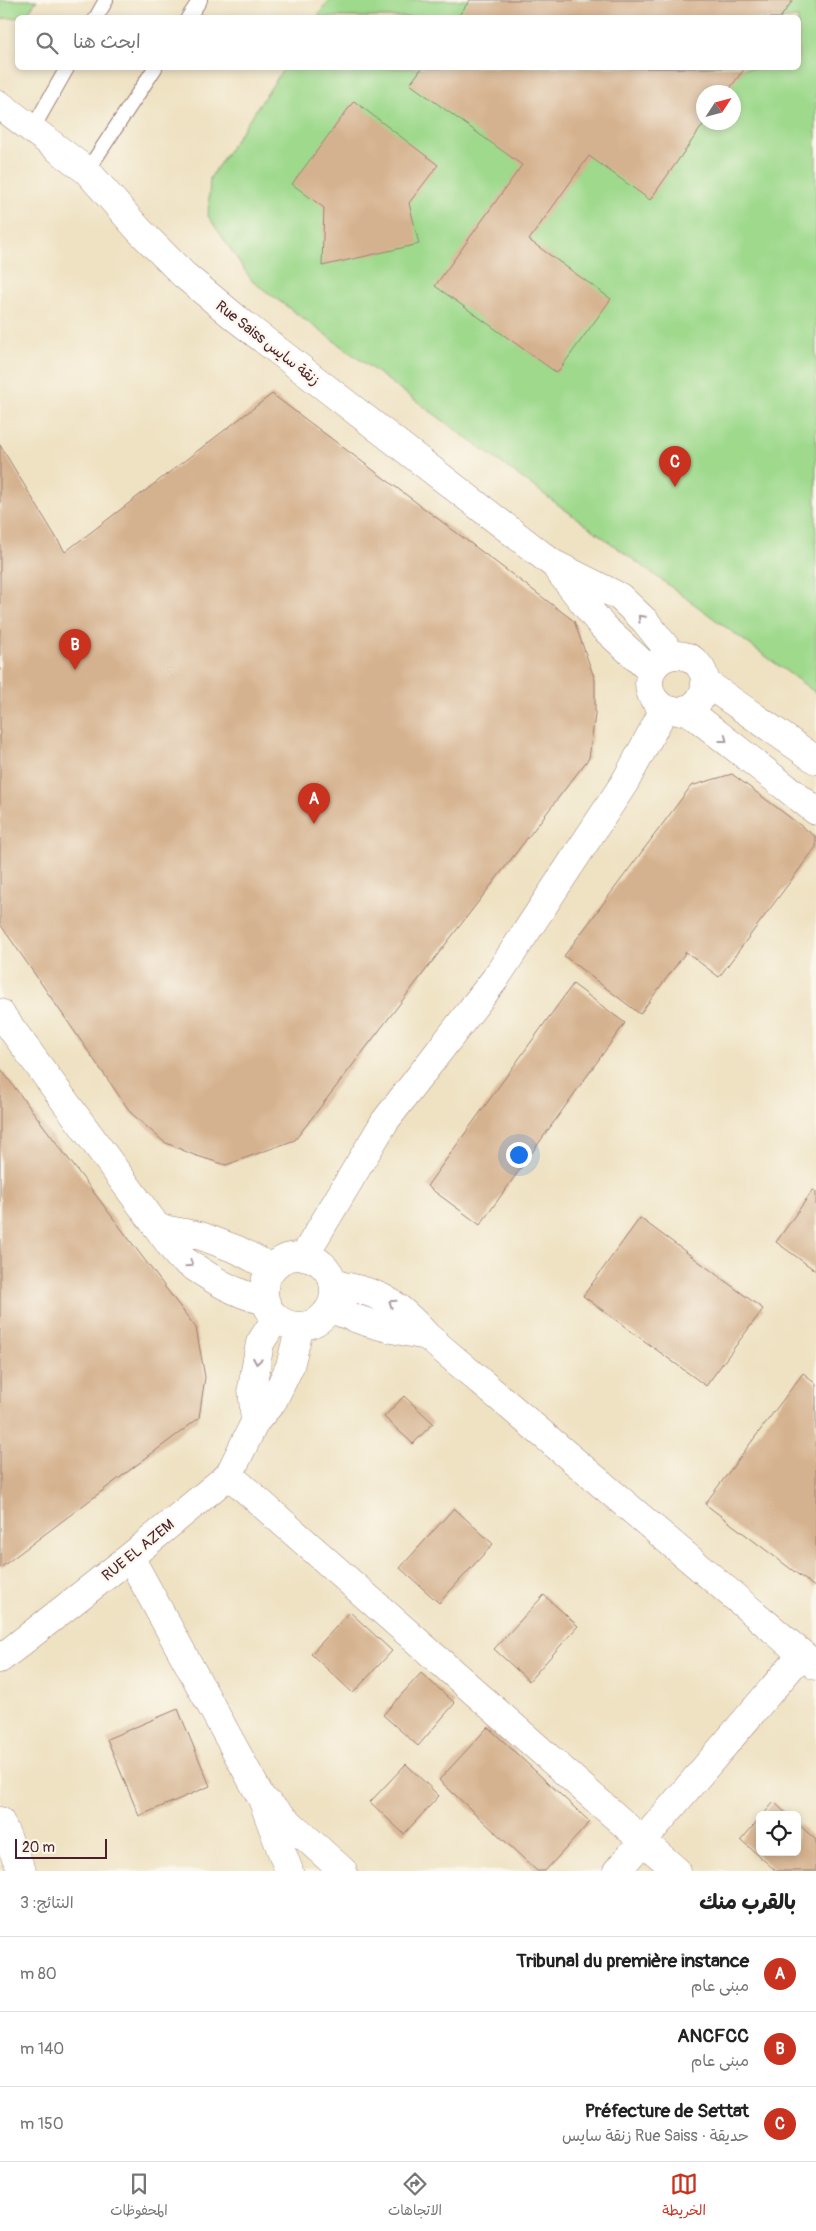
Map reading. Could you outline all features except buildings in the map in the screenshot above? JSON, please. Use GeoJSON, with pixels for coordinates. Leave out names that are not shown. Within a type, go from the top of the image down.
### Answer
{"type":"FeatureCollection","features":[{"type":"Feature","properties":{"kind":"street","name":"Rue Saiss زنقة سايس"},"geometry":{"type":"LineString","coordinates":[[0,105],[33,128],[87,171],[138,230],[184,275],[237,320],[552,563],[620,597],[645,621],[661,663]]}},
{"type":"Feature","properties":{"kind":"street"},"geometry":{"type":"LineString","coordinates":[[304,1256],[385,1121],[494,978],[675,709],[700,700],[705,682],[703,672],[690,658],[681,655],[661,663],[649,682],[651,693],[656,702],[675,709],[816,811]]}},
{"type":"Feature","properties":{"kind":"street"},"geometry":{"type":"LineString","coordinates":[[705,682],[816,760]]}},
{"type":"Feature","properties":{"kind":"street"},"geometry":{"type":"LineString","coordinates":[[0,1013],[179,1257],[218,1284],[280,1315],[318,1321],[332,1296],[328,1271],[318,1261],[304,1256],[287,1258],[272,1268],[264,1284],[280,1315]]}},
{"type":"Feature","properties":{"kind":"street"},"geometry":{"type":"LineString","coordinates":[[158,1228],[201,1236],[238,1250],[272,1268]]}},
{"type":"Feature","properties":{"kind":"street"},"geometry":{"type":"LineString","coordinates":[[332,1296],[364,1290],[389,1300],[409,1316],[427,1336],[809,1660],[617,1871]]}},
{"type":"Feature","properties":{"kind":"street","name":"RUE EL AZEM"},"geometry":{"type":"LineString","coordinates":[[0,1659],[130,1557],[229,1475],[256,1422],[252,1388],[260,1343],[280,1315]]}},
{"type":"Feature","properties":{"kind":"street"},"geometry":{"type":"LineString","coordinates":[[229,1475],[677,1871]]}},
{"type":"Feature","properties":{"kind":"street"},"geometry":{"type":"LineString","coordinates":[[130,1557],[262,1798],[289,1871]]}},
{"type":"Feature","properties":{"kind":"street"},"geometry":{"type":"LineString","coordinates":[[262,1798],[344,1871]]}},
{"type":"Feature","properties":{"kind":"street"},"geometry":{"type":"LineString","coordinates":[[0,1821],[22,1871]]}},
{"type":"Feature","properties":{"kind":"lane"},"geometry":{"type":"LineString","coordinates":[[98,15],[106,0]]}},
{"type":"Feature","properties":{"kind":"lane"},"geometry":{"type":"LineString","coordinates":[[190,15],[200,0]]}},
{"type":"Feature","properties":{"kind":"lane"},"geometry":{"type":"LineString","coordinates":[[33,128],[66,70]]}},
{"type":"Feature","properties":{"kind":"lane"},"geometry":{"type":"LineString","coordinates":[[87,171],[155,70]]}},
{"type":"Feature","properties":{"kind":"green space"},"geometry":{"type":"Polygon","coordinates":[[[0,0],[37,0],[26,15],[15,15],[15,18],[0,19],[0,0]]]}},
{"type":"Feature","properties":{"kind":"green space"},"geometry":{"type":"Polygon","coordinates":[[[329,0],[816,0],[816,693],[252,281],[208,216],[210,178],[283,70],[801,70],[801,15],[318,15],[329,0]]]}},
{"type":"Feature","properties":{"kind":"place","name":"Préfecture de Settat"},"geometry":{"type":"Point","coordinates":[675,487]}},
{"type":"Feature","properties":{"kind":"place","name":"ANCFCC"},"geometry":{"type":"Point","coordinates":[75,670]}},
{"type":"Feature","properties":{"kind":"place","name":"Tribunal du première instance"},"geometry":{"type":"Point","coordinates":[314,824]}}]}
